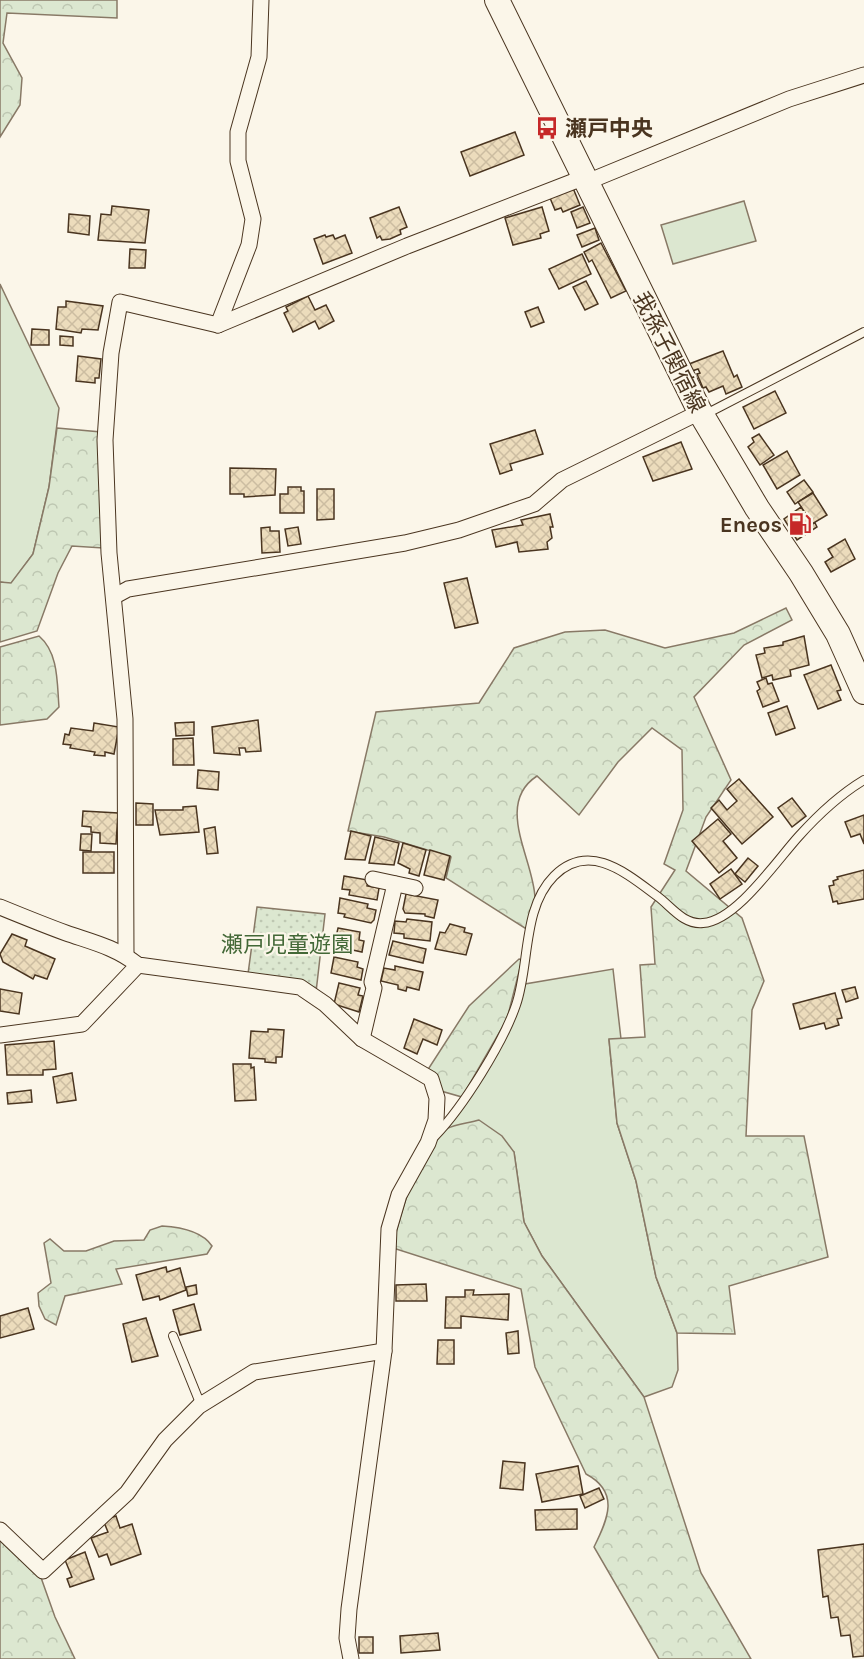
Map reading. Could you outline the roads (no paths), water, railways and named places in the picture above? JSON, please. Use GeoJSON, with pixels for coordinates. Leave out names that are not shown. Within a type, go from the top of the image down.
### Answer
{"type":"FeatureCollection","features":[{"type":"Feature","properties":{"kind":"main road","name":"我孫子関宿線"},"geometry":{"type":"LineString","coordinates":[[497,0],[701,414],[757,508],[801,573],[838,634],[864,692]]}},
{"type":"Feature","properties":{"kind":"street"},"geometry":{"type":"LineString","coordinates":[[218,325],[241,270],[253,219],[238,161],[238,132],[259,57],[261,0]]}},
{"type":"Feature","properties":{"kind":"street"},"geometry":{"type":"LineString","coordinates":[[0,1035],[82,1024],[132,960],[125,719],[115,596],[109,554],[105,417],[111,353],[120,302],[218,325],[407,246],[586,180],[789,99],[864,75]]}},
{"type":"Feature","properties":{"kind":"street"},"geometry":{"type":"LineString","coordinates":[[115,596],[128,589],[405,543],[459,530],[534,504],[562,480],[701,414]]}},
{"type":"Feature","properties":{"kind":"street"},"geometry":{"type":"LineString","coordinates":[[373,879],[415,888]]}},
{"type":"Feature","properties":{"kind":"street"},"geometry":{"type":"LineString","coordinates":[[362,1039],[374,988],[372,982],[395,884]]}},
{"type":"Feature","properties":{"kind":"street"},"geometry":{"type":"LineString","coordinates":[[0,907],[68,934],[97,941],[132,960],[300,987],[325,1004],[362,1039],[430,1079],[437,1098],[436,1120],[428,1143],[399,1195],[389,1229],[384,1351],[349,1609],[347,1638],[351,1659]]}},
{"type":"Feature","properties":{"kind":"street"},"geometry":{"type":"LineString","coordinates":[[0,1530],[43,1571],[127,1493],[165,1440],[205,1402],[254,1372],[384,1351]]}},
{"type":"Feature","properties":{"kind":"lane"},"geometry":{"type":"LineString","coordinates":[[701,414],[864,332]]}},
{"type":"Feature","properties":{"kind":"lane"},"geometry":{"type":"LineString","coordinates":[[428,1143],[450,1120],[517,1004],[535,911],[544,888],[556,874],[575,861],[587,859],[607,863],[658,897],[690,922],[703,923],[723,917],[757,885],[799,835],[832,803],[864,780]]}},
{"type":"Feature","properties":{"kind":"lane"},"geometry":{"type":"LineString","coordinates":[[173,1336],[198,1398],[205,1402]]}},
{"type":"Feature","properties":{"kind":"place","name":"瀬戸中央"},"geometry":{"type":"Point","coordinates":[547,128]}},
{"type":"Feature","properties":{"kind":"place","name":"Eneos"},"geometry":{"type":"Point","coordinates":[800,524]}},
{"type":"Feature","properties":{"kind":"park label","name":"瀬戸児童遊園"},"geometry":{"type":"Point","coordinates":[287,944]}}]}
